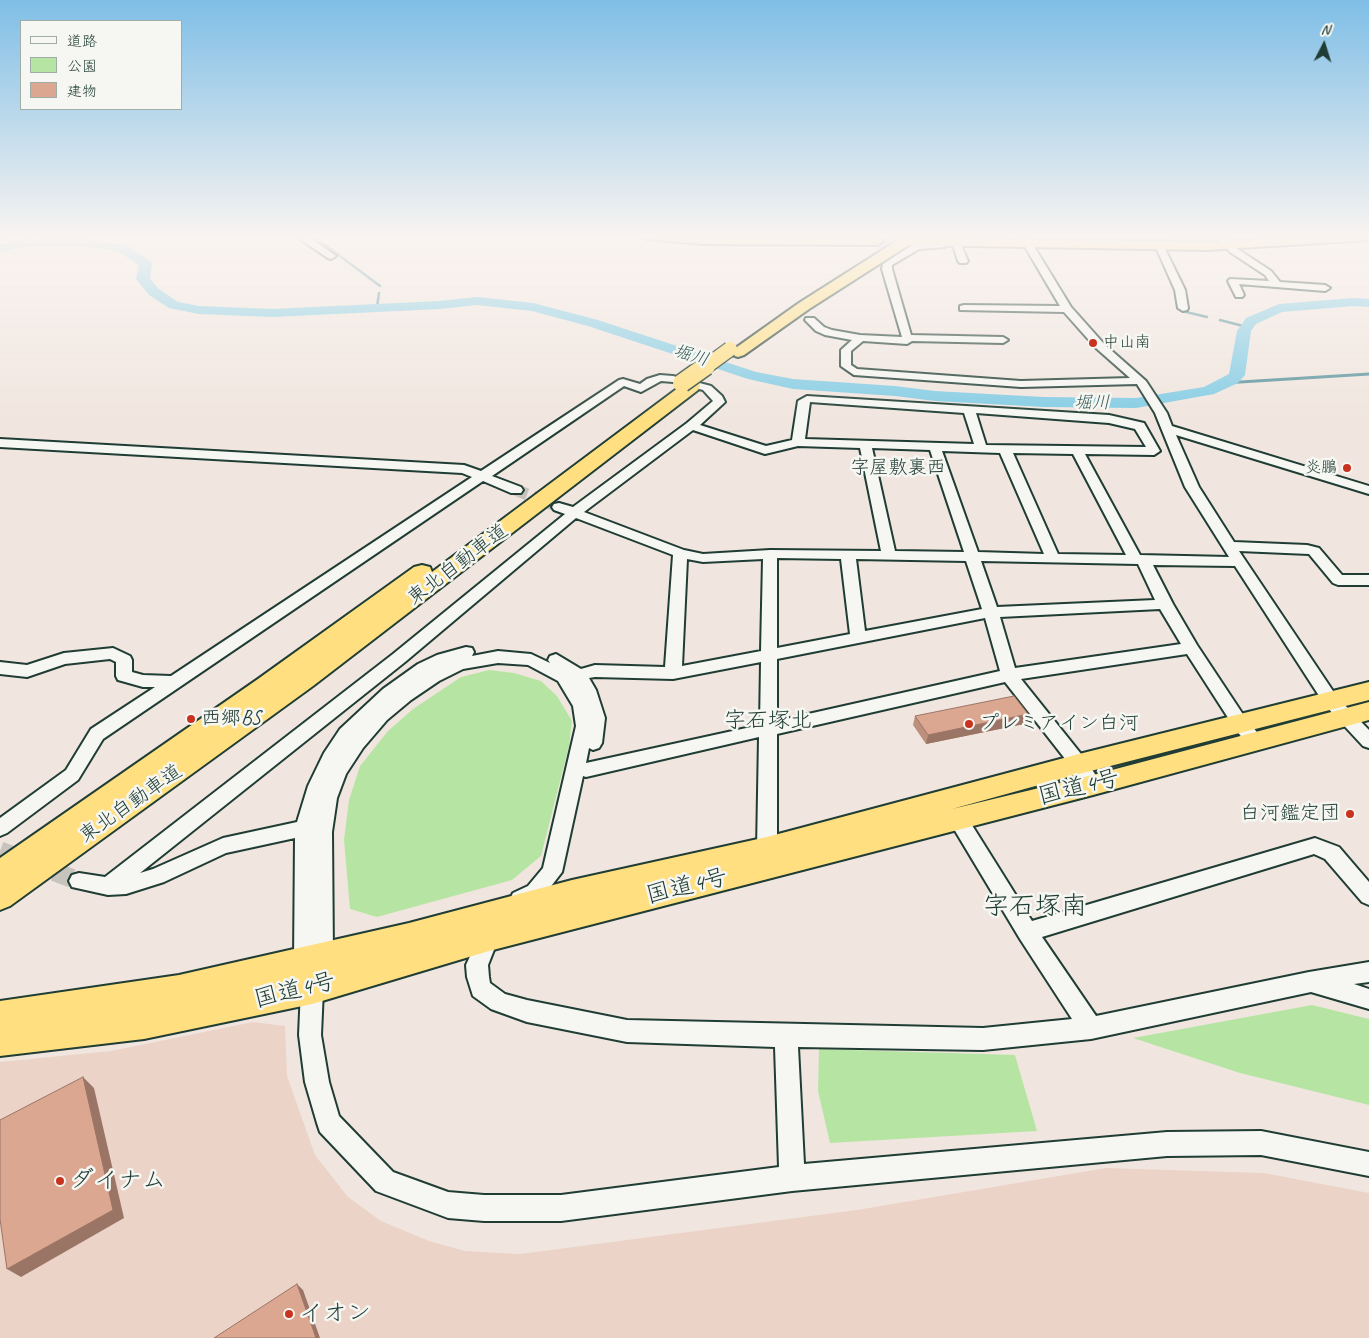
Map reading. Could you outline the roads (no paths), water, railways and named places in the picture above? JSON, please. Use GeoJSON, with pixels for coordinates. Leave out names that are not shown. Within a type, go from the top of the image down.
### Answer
{"type":"FeatureCollection","features":[{"type":"Feature","properties":{"kind":"highway","name":"東北自動車道"},"geometry":{"type":"LineString","coordinates":[[0,897],[305,680],[687,385],[805,297]]}},
{"type":"Feature","properties":{"kind":"highway","name":"東北自動車道"},"geometry":{"type":"LineString","coordinates":[[734,350],[818,297]]}},
{"type":"Feature","properties":{"kind":"highway","name":"東北自動車道"},"geometry":{"type":"LineString","coordinates":[[0,874],[687,385]]}},
{"type":"Feature","properties":{"kind":"highway","name":"国道4号"},"geometry":{"type":"LineString","coordinates":[[0,1040],[144,1023],[409,937],[572,893],[1086,775],[1349,709],[1369,691]]}},
{"type":"Feature","properties":{"kind":"highway","name":"国道4号"},"geometry":{"type":"LineString","coordinates":[[0,1016],[313,969],[490,937],[958,819],[1086,775]]}},
{"type":"Feature","properties":{"kind":"street"},"geometry":{"type":"LineString","coordinates":[[895,297],[907,338]]}},
{"type":"Feature","properties":{"kind":"street"},"geometry":{"type":"LineString","coordinates":[[1059,297],[1100,346],[1140,382],[1162,414],[1192,487],[1240,562],[1349,709],[1369,740]]}},
{"type":"Feature","properties":{"kind":"street"},"geometry":{"type":"LineString","coordinates":[[1181,297],[1183,308]]}},
{"type":"Feature","properties":{"kind":"street"},"geometry":{"type":"LineString","coordinates":[[964,308],[1067,309]]}},
{"type":"Feature","properties":{"kind":"street"},"geometry":{"type":"LineString","coordinates":[[810,320],[820,329],[829,333],[860,338],[1003,340]]}},
{"type":"Feature","properties":{"kind":"street"},"geometry":{"type":"LineString","coordinates":[[860,338],[846,350],[846,366],[854,372],[1021,384],[1140,382]]}},
{"type":"Feature","properties":{"kind":"street"},"geometry":{"type":"LineString","coordinates":[[0,828],[72,775],[98,734],[623,382],[641,388],[651,381],[660,378],[673,378],[707,388],[718,398],[719,402],[691,426],[567,510],[399,658],[108,886]]}},
{"type":"Feature","properties":{"kind":"street"},"geometry":{"type":"LineString","coordinates":[[691,426],[765,450],[798,442],[1005,449],[1154,451],[1140,426],[1109,419],[807,399],[804,401],[798,442]]}},
{"type":"Feature","properties":{"kind":"street"},"geometry":{"type":"LineString","coordinates":[[969,410],[981,448]]}},
{"type":"Feature","properties":{"kind":"street"},"geometry":{"type":"LineString","coordinates":[[1167,428],[1369,490]]}},
{"type":"Feature","properties":{"kind":"street"},"geometry":{"type":"LineString","coordinates":[[0,443],[464,469],[516,490]]}},
{"type":"Feature","properties":{"kind":"street"},"geometry":{"type":"LineString","coordinates":[[865,444],[889,555]]}},
{"type":"Feature","properties":{"kind":"street"},"geometry":{"type":"LineString","coordinates":[[935,447],[991,612],[1009,675],[1086,775]]}},
{"type":"Feature","properties":{"kind":"street"},"geometry":{"type":"LineString","coordinates":[[1005,449],[1053,558]]}},
{"type":"Feature","properties":{"kind":"street"},"geometry":{"type":"LineString","coordinates":[[1077,450],[1191,648],[1248,733]]}},
{"type":"Feature","properties":{"kind":"street"},"geometry":{"type":"LineString","coordinates":[[567,510],[680,553],[703,558],[770,554],[848,554],[1240,562]]}},
{"type":"Feature","properties":{"kind":"street"},"geometry":{"type":"LineString","coordinates":[[1230,546],[1307,549],[1314,551],[1338,580],[1369,580]]}},
{"type":"Feature","properties":{"kind":"street"},"geometry":{"type":"LineString","coordinates":[[673,672],[680,553]]}},
{"type":"Feature","properties":{"kind":"street"},"geometry":{"type":"LineString","coordinates":[[767,849],[770,554]]}},
{"type":"Feature","properties":{"kind":"street"},"geometry":{"type":"LineString","coordinates":[[848,554],[858,638]]}},
{"type":"Feature","properties":{"kind":"street"},"geometry":{"type":"LineString","coordinates":[[580,675],[595,671],[673,672],[991,612],[1165,604]]}},
{"type":"Feature","properties":{"kind":"street"},"geometry":{"type":"LineString","coordinates":[[313,969],[305,828],[320,779],[330,758],[346,734],[389,693],[424,668],[464,653],[506,648],[531,651],[550,657],[580,675],[592,701],[596,718],[595,736],[559,884],[572,893]]}},
{"type":"Feature","properties":{"kind":"street"},"geometry":{"type":"LineString","coordinates":[[586,770],[767,731],[1009,675],[1191,648]]}},
{"type":"Feature","properties":{"kind":"street"},"geometry":{"type":"LineString","coordinates":[[0,668],[27,671],[64,659],[113,653],[124,660],[124,676],[143,680],[174,682]]}},
{"type":"Feature","properties":{"kind":"street"},"geometry":{"type":"LineString","coordinates":[[409,937],[436,921],[518,900],[535,892],[552,872],[585,726],[581,706],[564,677],[531,660],[506,658],[480,659],[458,665],[433,677],[404,696],[381,716],[357,743],[338,772],[328,798],[322,832],[310,1036],[317,1082],[329,1123],[386,1182],[448,1205],[484,1208],[560,1208],[792,1178],[1167,1144],[1261,1143],[1369,1164]]}},
{"type":"Feature","properties":{"kind":"street"},"geometry":{"type":"LineString","coordinates":[[958,819],[1027,932],[1091,1028]]}},
{"type":"Feature","properties":{"kind":"street"},"geometry":{"type":"LineString","coordinates":[[80,881],[108,886],[126,885],[157,876],[223,846],[305,828]]}},
{"type":"Feature","properties":{"kind":"street"},"geometry":{"type":"LineString","coordinates":[[1027,932],[1315,846],[1332,853],[1369,896]]}},
{"type":"Feature","properties":{"kind":"street"},"geometry":{"type":"LineString","coordinates":[[490,937],[478,965],[478,976],[481,989],[499,1002],[527,1011],[627,1031],[983,1039],[1091,1028],[1309,982],[1369,972]]}},
{"type":"Feature","properties":{"kind":"street"},"geometry":{"type":"LineString","coordinates":[[1309,982],[1369,999]]}},
{"type":"Feature","properties":{"kind":"street"},"geometry":{"type":"LineString","coordinates":[[786,1036],[792,1178]]}},
{"type":"Feature","properties":{"kind":"waterway","name":"堀川"},"geometry":{"type":"LineString","coordinates":[[162,297],[174,305],[199,310],[273,313],[439,305],[477,301],[533,307],[593,323],[753,376],[793,384],[895,391],[935,396],[1044,402],[1136,403],[1208,391],[1232,380],[1237,375],[1244,331],[1251,321],[1279,308],[1353,302],[1369,303]]}},
{"type":"Feature","properties":{"kind":"waterway"},"geometry":{"type":"LineString","coordinates":[[377,307],[378,297]]}},
{"type":"Feature","properties":{"kind":"waterway"},"geometry":{"type":"LineString","coordinates":[[1181,308],[1186,312],[1207,317]]}},
{"type":"Feature","properties":{"kind":"waterway"},"geometry":{"type":"LineString","coordinates":[[1220,320],[1247,327]]}},
{"type":"Feature","properties":{"kind":"waterway"},"geometry":{"type":"LineString","coordinates":[[1224,383],[1369,374]]}},
{"type":"Feature","properties":{"kind":"tunnel"},"geometry":{"type":"LineString","coordinates":[[516,490],[559,507]]}},
{"type":"Feature","properties":{"kind":"tunnel"},"geometry":{"type":"LineString","coordinates":[[0,851],[79,881]]}},
{"type":"Feature","properties":{"kind":"place","name":"中山南"},"geometry":{"type":"Point","coordinates":[1093,343]}},
{"type":"Feature","properties":{"kind":"place","name":"炎鵬"},"geometry":{"type":"Point","coordinates":[1347,468]}},
{"type":"Feature","properties":{"kind":"place","name":"西郷BS"},"geometry":{"type":"Point","coordinates":[191,719]}},
{"type":"Feature","properties":{"kind":"place","name":"プレミアイン白河"},"geometry":{"type":"Point","coordinates":[969,724]}},
{"type":"Feature","properties":{"kind":"place","name":"白河鑑定団"},"geometry":{"type":"Point","coordinates":[1350,814]}},
{"type":"Feature","properties":{"kind":"place","name":"ダイナム"},"geometry":{"type":"Point","coordinates":[60,1181]}},
{"type":"Feature","properties":{"kind":"place","name":"イオン"},"geometry":{"type":"Point","coordinates":[289,1314]}},
{"type":"Feature","properties":{"kind":"district","name":"字屋敷裏西"},"geometry":{"type":"Point","coordinates":[898,468]}},
{"type":"Feature","properties":{"kind":"district","name":"字石塚北"},"geometry":{"type":"Point","coordinates":[768,721]}},
{"type":"Feature","properties":{"kind":"district","name":"字石塚南"},"geometry":{"type":"Point","coordinates":[1035,907]}}]}
